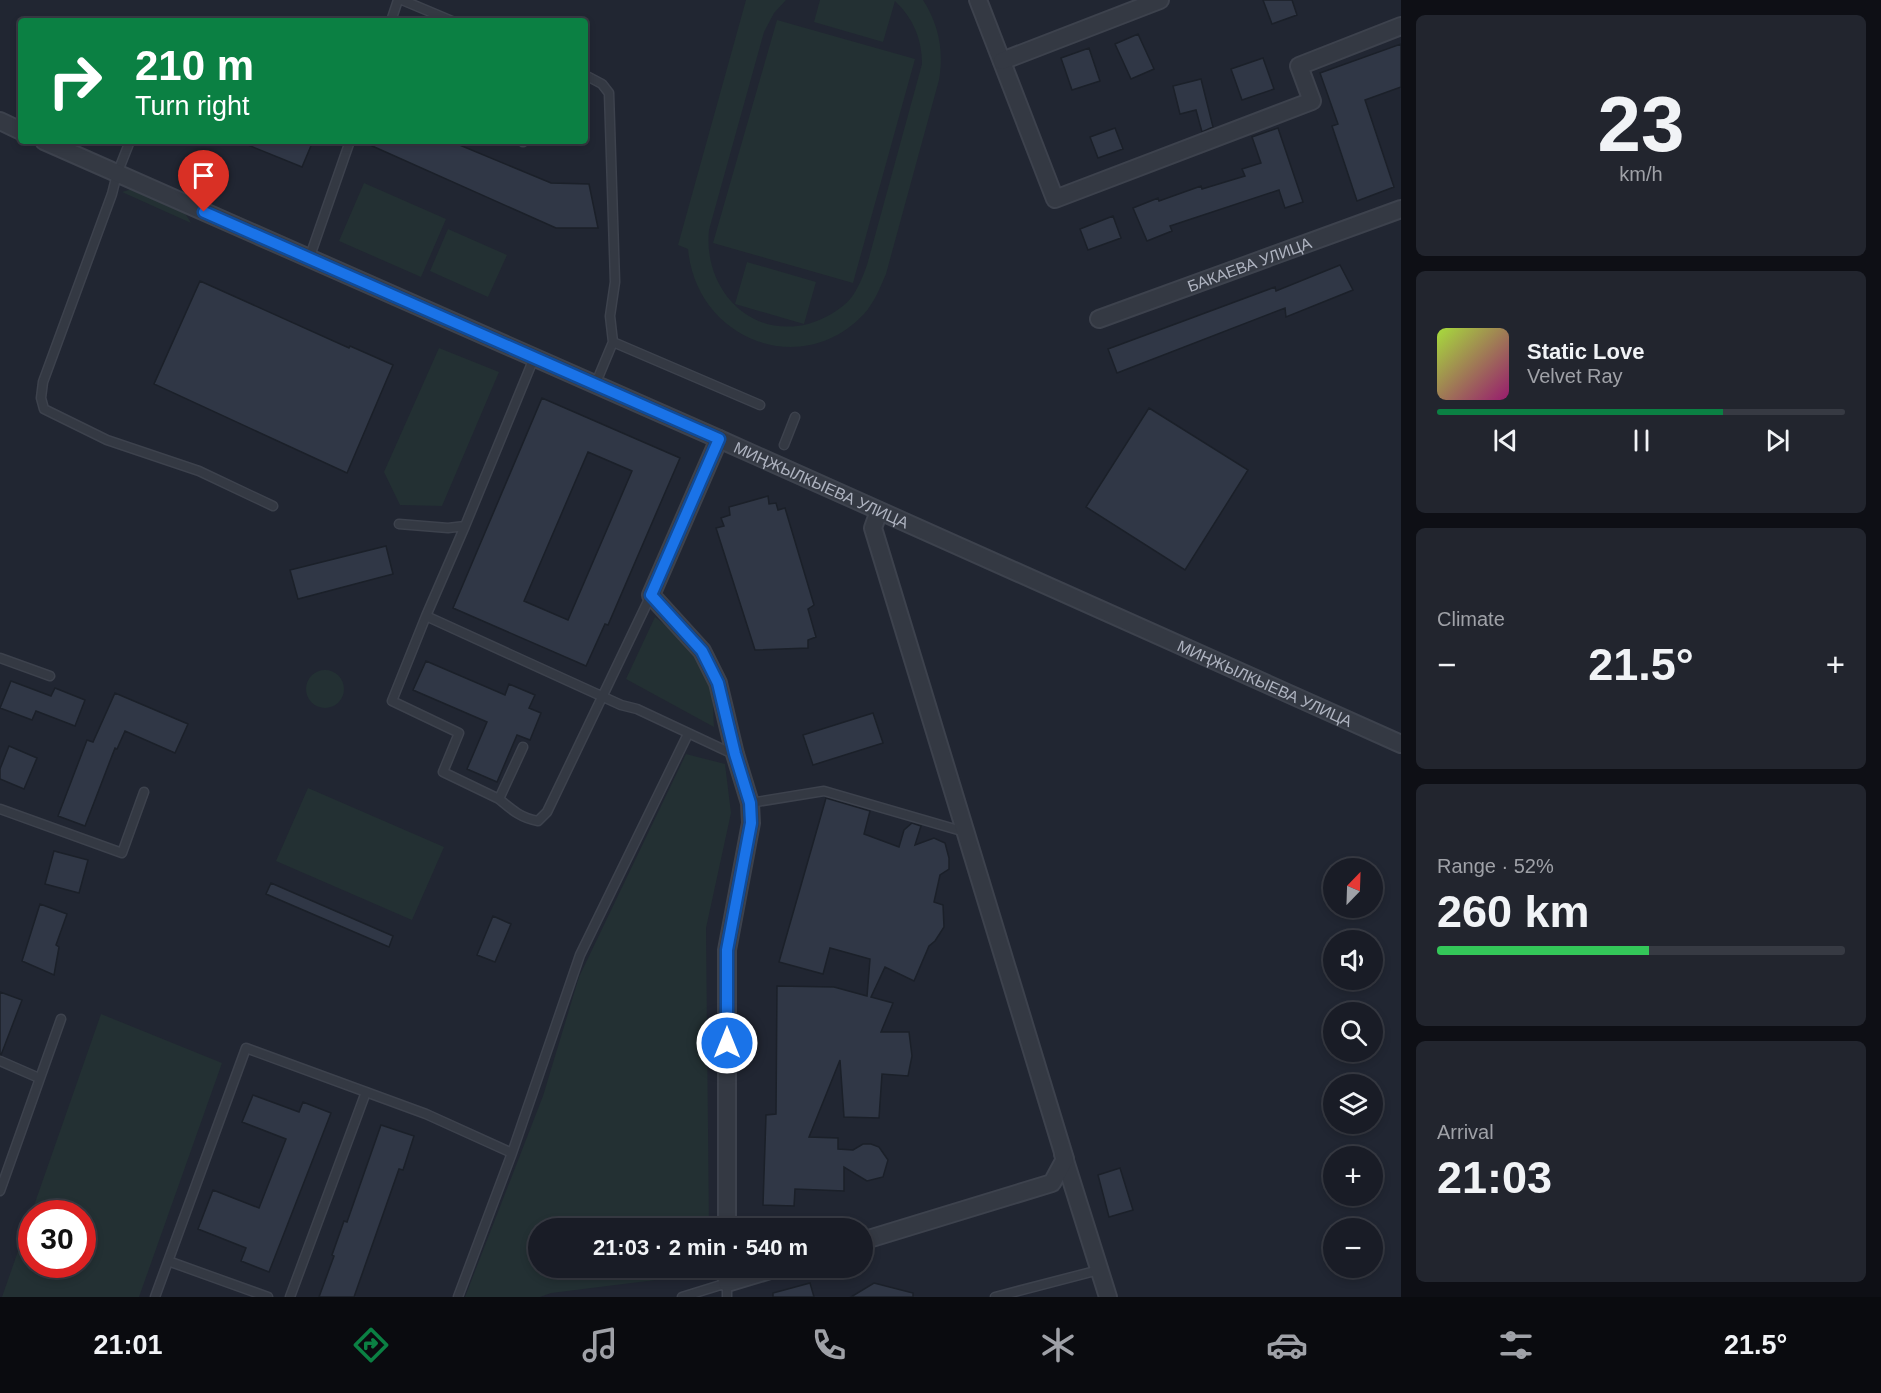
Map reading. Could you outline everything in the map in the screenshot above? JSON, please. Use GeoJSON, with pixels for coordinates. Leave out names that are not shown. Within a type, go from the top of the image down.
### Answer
{"type":"FeatureCollection","features":[{"type":"Feature","properties":{"kind":"street"},"geometry":{"type":"LineString","coordinates":[[978,0],[1055,199],[1311,101],[1299,66],[1401,26]]}},
{"type":"Feature","properties":{"kind":"street"},"geometry":{"type":"LineString","coordinates":[[1002,61],[1160,0]]}},
{"type":"Feature","properties":{"kind":"street"},"geometry":{"type":"LineString","coordinates":[[0,121],[18,130]]}},
{"type":"Feature","properties":{"kind":"street","name":"МИҢЖЫЛКЫЕВА УЛИЦА"},"geometry":{"type":"LineString","coordinates":[[51,144],[879,510],[1401,744]]}},
{"type":"Feature","properties":{"kind":"street","name":"БАКАЕВА УЛИЦА"},"geometry":{"type":"LineString","coordinates":[[1099,319],[1401,209]]}},
{"type":"Feature","properties":{"kind":"street"},"geometry":{"type":"LineString","coordinates":[[719,439],[651,595],[702,651],[718,683],[735,754],[750,803],[751,823],[727,950],[727,1218]]}},
{"type":"Feature","properties":{"kind":"street"},"geometry":{"type":"LineString","coordinates":[[879,510],[873,528],[1105,1296]]}},
{"type":"Feature","properties":{"kind":"street"},"geometry":{"type":"LineString","coordinates":[[873,1238],[1052,1183],[1065,1159],[1059,1142]]}},
{"type":"Feature","properties":{"kind":"street"},"geometry":{"type":"LineString","coordinates":[[727,1283],[744,1278]]}},
{"type":"Feature","properties":{"kind":"lane"},"geometry":{"type":"LineString","coordinates":[[392,18],[400,0],[445,18]]}},
{"type":"Feature","properties":{"kind":"lane"},"geometry":{"type":"LineString","coordinates":[[588,77],[602,84],[609,93],[615,282],[610,316],[613,342],[595,385]]}},
{"type":"Feature","properties":{"kind":"lane"},"geometry":{"type":"LineString","coordinates":[[129,144],[43,382],[41,398],[44,409],[106,440],[199,471],[273,506]]}},
{"type":"Feature","properties":{"kind":"lane"},"geometry":{"type":"LineString","coordinates":[[309,259],[349,144]]}},
{"type":"Feature","properties":{"kind":"lane"},"geometry":{"type":"LineString","coordinates":[[613,342],[760,405]]}},
{"type":"Feature","properties":{"kind":"lane"},"geometry":{"type":"LineString","coordinates":[[534,358],[392,701],[459,733],[443,772],[500,799],[515,813],[528,819],[538,820],[548,812],[651,595]]}},
{"type":"Feature","properties":{"kind":"lane"},"geometry":{"type":"LineString","coordinates":[[784,445],[795,417]]}},
{"type":"Feature","properties":{"kind":"lane"},"geometry":{"type":"LineString","coordinates":[[399,524],[448,528],[465,526]]}},
{"type":"Feature","properties":{"kind":"lane"},"geometry":{"type":"LineString","coordinates":[[426,616],[735,754]]}},
{"type":"Feature","properties":{"kind":"lane"},"geometry":{"type":"LineString","coordinates":[[0,658],[50,676]]}},
{"type":"Feature","properties":{"kind":"lane"},"geometry":{"type":"LineString","coordinates":[[458,1297],[512,1153],[580,955],[688,734]]}},
{"type":"Feature","properties":{"kind":"lane"},"geometry":{"type":"LineString","coordinates":[[500,799],[523,747]]}},
{"type":"Feature","properties":{"kind":"lane"},"geometry":{"type":"LineString","coordinates":[[750,803],[824,791],[966,832]]}},
{"type":"Feature","properties":{"kind":"lane"},"geometry":{"type":"LineString","coordinates":[[0,809],[122,853],[144,792]]}},
{"type":"Feature","properties":{"kind":"lane"},"geometry":{"type":"LineString","coordinates":[[0,1191],[62,1019]]}},
{"type":"Feature","properties":{"kind":"lane"},"geometry":{"type":"LineString","coordinates":[[155,1297],[246,1048],[426,1114],[512,1153]]}},
{"type":"Feature","properties":{"kind":"lane"},"geometry":{"type":"LineString","coordinates":[[0,1061],[39,1078]]}},
{"type":"Feature","properties":{"kind":"lane"},"geometry":{"type":"LineString","coordinates":[[290,1297],[366,1092]]}},
{"type":"Feature","properties":{"kind":"lane"},"geometry":{"type":"LineString","coordinates":[[168,1261],[268,1297]]}},
{"type":"Feature","properties":{"kind":"lane"},"geometry":{"type":"LineString","coordinates":[[995,1297],[1099,1270]]}},
{"type":"Feature","properties":{"kind":"lane"},"geometry":{"type":"LineString","coordinates":[[682,1297],[727,1283]]}},
{"type":"Feature","properties":{"kind":"shaded area"},"geometry":{"type":"Polygon","coordinates":[[[746,0],[786,0],[774,13],[764,32],[709,230],[709,251],[722,289],[734,304],[749,316],[766,324],[786,327],[814,322],[842,307],[856,291],[867,265],[922,64],[915,29],[895,1],[883,42],[814,22],[820,0],[923,0],[933,19],[939,38],[941,59],[939,80],[886,274],[874,300],[864,314],[839,334],[811,345],[783,347],[755,340],[731,327],[710,307],[695,280],[688,249],[678,245],[746,0]]]}},
{"type":"Feature","properties":{"kind":"shaded area"},"geometry":{"type":"Polygon","coordinates":[[[777,20],[915,59],[853,283],[713,243],[777,20]]]}},
{"type":"Feature","properties":{"kind":"shaded area"},"geometry":{"type":"Polygon","coordinates":[[[364,183],[446,219],[421,277],[339,241],[364,183]]]}},
{"type":"Feature","properties":{"kind":"shaded area"},"geometry":{"type":"Polygon","coordinates":[[[132,189],[185,213],[191,223],[122,192],[132,189]]]}},
{"type":"Feature","properties":{"kind":"shaded area"},"geometry":{"type":"Polygon","coordinates":[[[448,229],[507,255],[488,297],[430,271],[448,229]]]}},
{"type":"Feature","properties":{"kind":"shaded area"},"geometry":{"type":"Polygon","coordinates":[[[747,262],[816,282],[804,324],[735,304],[747,262]]]}},
{"type":"Feature","properties":{"kind":"shaded area"},"geometry":{"type":"Polygon","coordinates":[[[439,348],[499,372],[442,506],[400,505],[384,472],[439,348]]]}},
{"type":"Feature","properties":{"kind":"shaded area"},"geometry":{"type":"Polygon","coordinates":[[[655,617],[681,640],[702,667],[712,694],[714,727],[626,679],[655,617]]]}},
{"type":"Feature","properties":{"kind":"shaded area"},"geometry":{"type":"Polygon","coordinates":[[[325,670],[339,675],[344,689],[339,703],[325,708],[311,703],[306,689],[311,675],[325,670]]]}},
{"type":"Feature","properties":{"kind":"shaded area"},"geometry":{"type":"Polygon","coordinates":[[[686,754],[725,764],[731,813],[706,928],[709,1218],[528,1218],[528,1278],[667,1278],[551,1293],[540,1297],[465,1297],[543,1096],[579,977],[686,754]]]}},
{"type":"Feature","properties":{"kind":"shaded area"},"geometry":{"type":"Polygon","coordinates":[[[308,788],[444,847],[412,920],[276,861],[308,788]]]}},
{"type":"Feature","properties":{"kind":"shaded area"},"geometry":{"type":"Polygon","coordinates":[[[101,1014],[222,1063],[139,1297],[2,1297],[18,1251],[18,1278],[96,1278],[96,1200],[36,1200],[101,1014]]]}},
{"type":"Feature","properties":{"kind":"building"},"geometry":{"type":"Polygon","coordinates":[[[1263,0],[1292,0],[1297,15],[1272,24],[1263,0]]]}},
{"type":"Feature","properties":{"kind":"building"},"geometry":{"type":"Polygon","coordinates":[[[1138,34],[1154,69],[1131,79],[1115,44],[1138,34]]]}},
{"type":"Feature","properties":{"kind":"building"},"geometry":{"type":"Polygon","coordinates":[[[1401,44],[1401,87],[1365,100],[1394,187],[1357,201],[1332,126],[1338,124],[1320,73],[1401,44]]]}},
{"type":"Feature","properties":{"kind":"building"},"geometry":{"type":"Polygon","coordinates":[[[1089,48],[1100,81],[1072,90],[1061,58],[1089,48]]]}},
{"type":"Feature","properties":{"kind":"building"},"geometry":{"type":"Polygon","coordinates":[[[1263,58],[1274,89],[1242,100],[1231,69],[1263,58]]]}},
{"type":"Feature","properties":{"kind":"building"},"geometry":{"type":"Polygon","coordinates":[[[1201,79],[1213,127],[1202,132],[1196,110],[1180,114],[1173,86],[1201,79]]]}},
{"type":"Feature","properties":{"kind":"building"},"geometry":{"type":"Polygon","coordinates":[[[1115,128],[1123,149],[1098,158],[1090,137],[1115,128]]]}},
{"type":"Feature","properties":{"kind":"building"},"geometry":{"type":"Polygon","coordinates":[[[1278,128],[1303,202],[1285,208],[1279,190],[1170,226],[1172,231],[1147,241],[1133,208],[1158,198],[1159,201],[1201,186],[1202,189],[1245,176],[1242,169],[1261,163],[1252,137],[1278,128]]]}},
{"type":"Feature","properties":{"kind":"building"},"geometry":{"type":"Polygon","coordinates":[[[245,144],[312,144],[302,167],[245,144]]]}},
{"type":"Feature","properties":{"kind":"building"},"geometry":{"type":"Polygon","coordinates":[[[368,144],[457,144],[551,183],[589,184],[598,228],[556,228],[368,144]]]}},
{"type":"Feature","properties":{"kind":"building"},"geometry":{"type":"Polygon","coordinates":[[[1113,216],[1121,238],[1088,250],[1080,229],[1113,216]]]}},
{"type":"Feature","properties":{"kind":"building"},"geometry":{"type":"Polygon","coordinates":[[[1340,265],[1353,290],[1286,317],[1285,308],[1117,373],[1108,349],[1275,287],[1276,291],[1340,265]]]}},
{"type":"Feature","properties":{"kind":"building"},"geometry":{"type":"Polygon","coordinates":[[[200,281],[349,348],[350,346],[393,365],[347,473],[154,384],[200,281]]]}},
{"type":"Feature","properties":{"kind":"building"},"geometry":{"type":"Polygon","coordinates":[[[542,398],[680,458],[608,625],[605,624],[586,666],[453,608],[542,398]],[[588,452],[524,601],[568,620],[632,471],[588,452]]]}},
{"type":"Feature","properties":{"kind":"building"},"geometry":{"type":"Polygon","coordinates":[[[1149,408],[1248,470],[1185,570],[1086,507],[1149,408]]]}},
{"type":"Feature","properties":{"kind":"building"},"geometry":{"type":"Polygon","coordinates":[[[768,496],[769,504],[776,503],[778,510],[785,508],[814,605],[808,609],[816,637],[808,640],[808,648],[755,650],[716,528],[724,526],[721,518],[730,515],[729,507],[768,496]]]}},
{"type":"Feature","properties":{"kind":"building"},"geometry":{"type":"Polygon","coordinates":[[[386,546],[393,574],[298,599],[290,570],[386,546]]]}},
{"type":"Feature","properties":{"kind":"building"},"geometry":{"type":"Polygon","coordinates":[[[426,661],[505,695],[509,684],[535,695],[529,708],[541,713],[530,740],[517,735],[497,782],[467,769],[487,722],[413,690],[426,661]]]}},
{"type":"Feature","properties":{"kind":"building"},"geometry":{"type":"Polygon","coordinates":[[[11,681],[51,696],[55,688],[85,700],[75,726],[36,711],[32,720],[0,708],[11,681]]]}},
{"type":"Feature","properties":{"kind":"building"},"geometry":{"type":"Polygon","coordinates":[[[115,693],[188,724],[175,753],[125,731],[117,749],[115,748],[85,826],[58,816],[87,740],[93,742],[115,693]]]}},
{"type":"Feature","properties":{"kind":"building"},"geometry":{"type":"Polygon","coordinates":[[[873,713],[883,743],[813,765],[803,735],[873,713]]]}},
{"type":"Feature","properties":{"kind":"building"},"geometry":{"type":"Polygon","coordinates":[[[9,746],[37,758],[24,789],[0,779],[0,769],[9,746]]]}},
{"type":"Feature","properties":{"kind":"building"},"geometry":{"type":"Polygon","coordinates":[[[826,798],[870,811],[864,834],[899,847],[904,830],[912,823],[921,826],[915,845],[934,838],[945,843],[949,869],[940,875],[934,902],[943,905],[944,927],[929,946],[914,981],[885,967],[871,997],[893,1003],[881,1032],[909,1032],[912,1056],[908,1076],[882,1074],[879,1118],[844,1117],[840,1060],[809,1137],[838,1138],[838,1149],[853,1150],[863,1144],[879,1147],[888,1160],[883,1177],[867,1181],[844,1167],[844,1191],[795,1189],[794,1206],[763,1205],[766,1115],[776,1114],[777,986],[834,987],[867,996],[870,959],[830,948],[823,974],[779,962],[826,798]]]}},
{"type":"Feature","properties":{"kind":"building"},"geometry":{"type":"Polygon","coordinates":[[[54,851],[88,860],[79,893],[45,884],[54,851]]]}},
{"type":"Feature","properties":{"kind":"building"},"geometry":{"type":"Polygon","coordinates":[[[271,883],[393,936],[389,947],[266,894],[271,883]]]}},
{"type":"Feature","properties":{"kind":"building"},"geometry":{"type":"Polygon","coordinates":[[[40,904],[67,914],[56,945],[59,947],[54,975],[22,961],[40,904]]]}},
{"type":"Feature","properties":{"kind":"building"},"geometry":{"type":"Polygon","coordinates":[[[493,916],[511,924],[495,962],[477,955],[493,916]]]}},
{"type":"Feature","properties":{"kind":"building"},"geometry":{"type":"Polygon","coordinates":[[[0,992],[22,1000],[1,1055],[0,1055],[0,992]]]}},
{"type":"Feature","properties":{"kind":"building"},"geometry":{"type":"Polygon","coordinates":[[[253,1095],[299,1112],[303,1102],[331,1113],[269,1272],[241,1261],[246,1248],[198,1229],[213,1190],[259,1208],[286,1139],[242,1122],[253,1095]]]}},
{"type":"Feature","properties":{"kind":"building"},"geometry":{"type":"Polygon","coordinates":[[[381,1125],[414,1136],[403,1170],[399,1169],[354,1297],[319,1297],[344,1221],[347,1222],[381,1125]]]}},
{"type":"Feature","properties":{"kind":"building"},"geometry":{"type":"Polygon","coordinates":[[[1120,1168],[1133,1210],[1109,1217],[1098,1175],[1120,1168]]]}},
{"type":"Feature","properties":{"kind":"building"},"geometry":{"type":"Polygon","coordinates":[[[810,1283],[814,1297],[773,1297],[773,1293],[810,1283]]]}},
{"type":"Feature","properties":{"kind":"building"},"geometry":{"type":"Polygon","coordinates":[[[874,1283],[913,1293],[913,1297],[851,1297],[874,1283]]]}},
{"type":"Feature","properties":{"kind":"route"},"geometry":{"type":"LineString","coordinates":[[204,212],[719,439],[651,595],[702,651],[718,683],[735,754],[750,803],[751,823],[727,950],[727,1043]]}}]}
